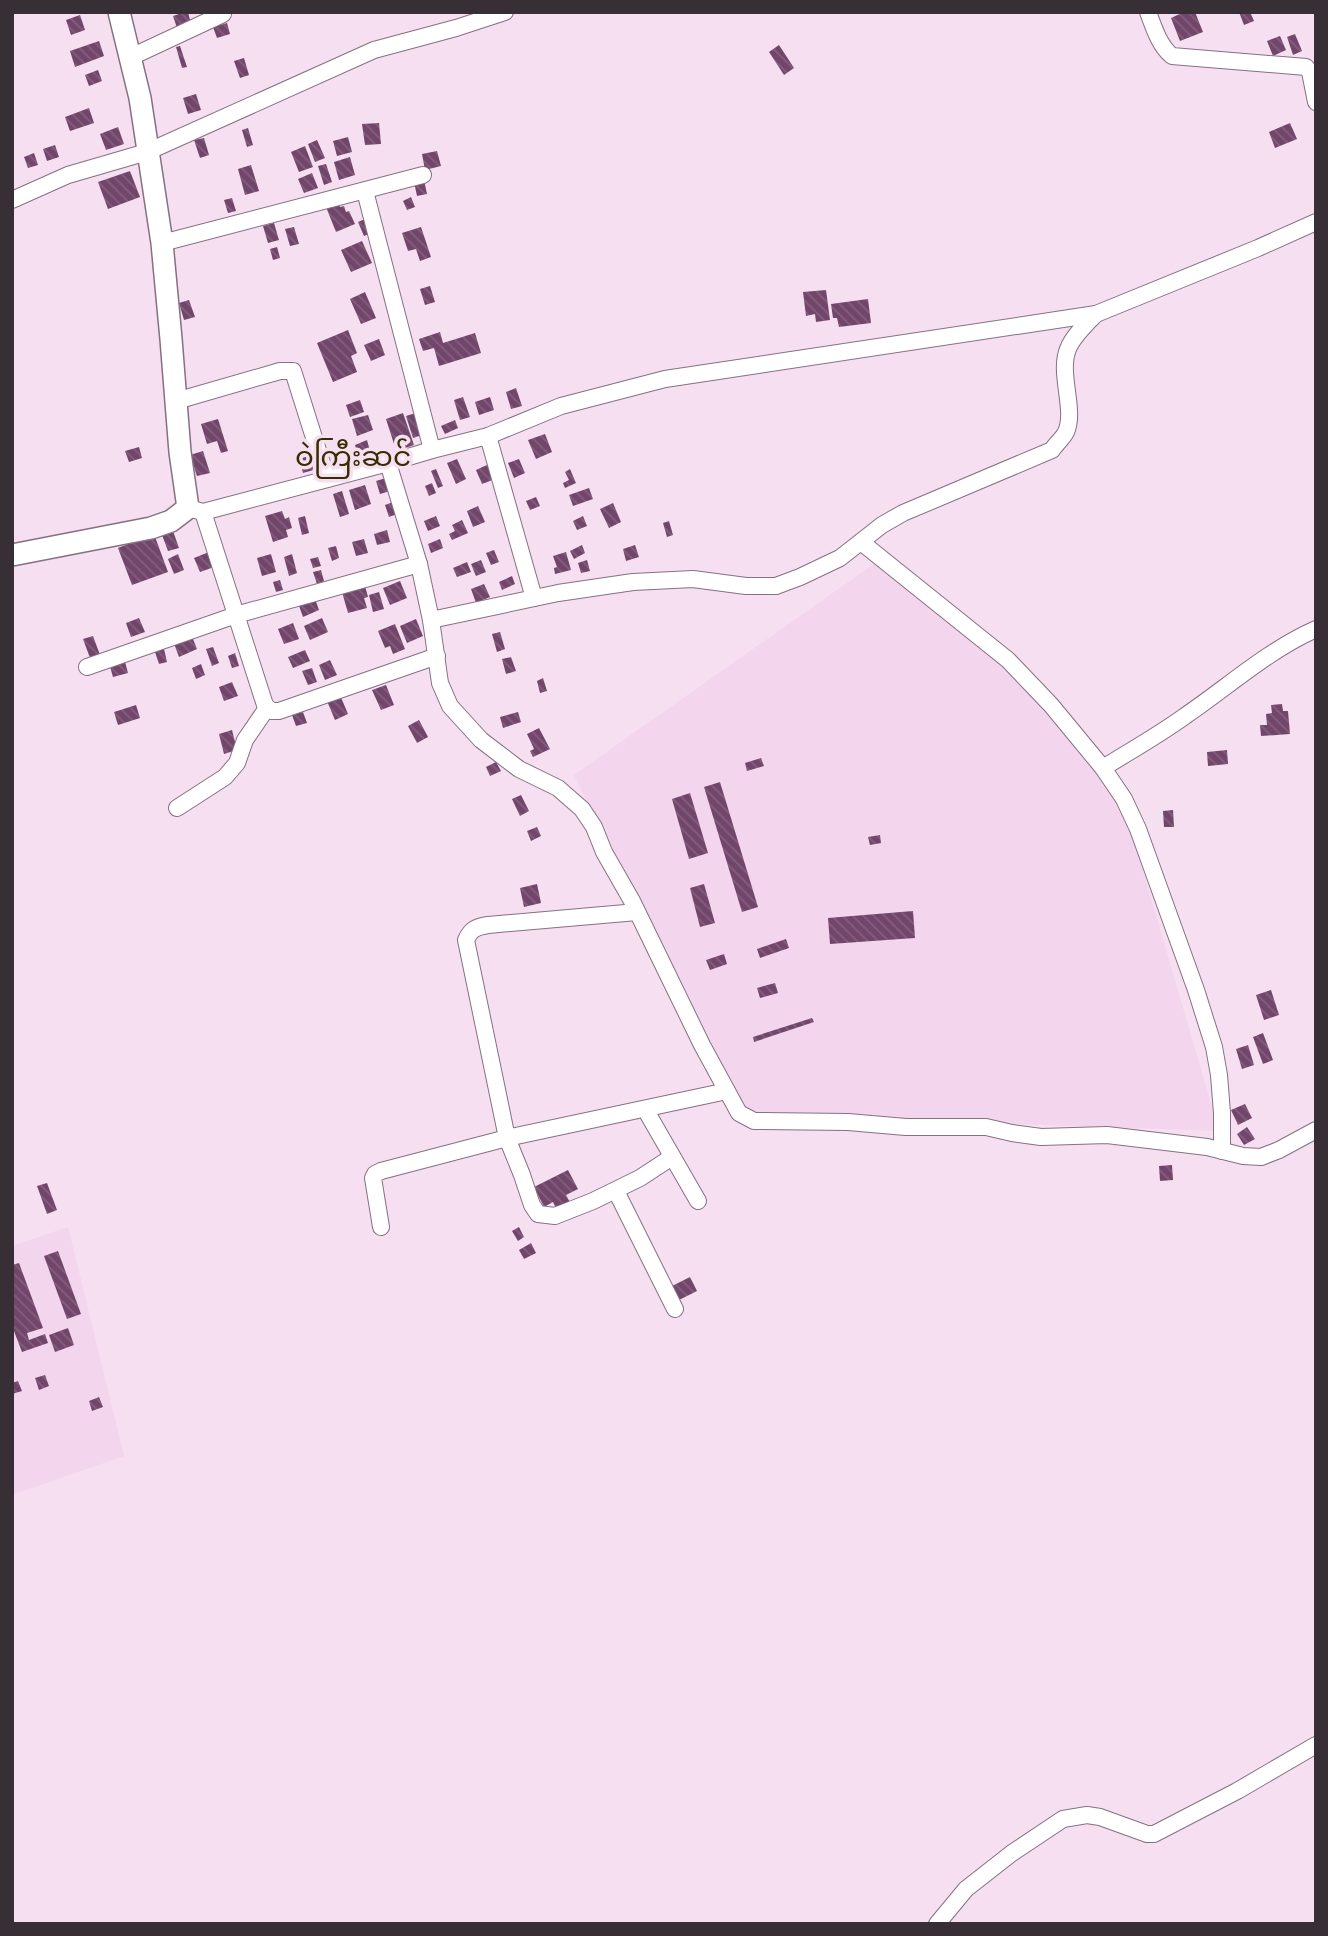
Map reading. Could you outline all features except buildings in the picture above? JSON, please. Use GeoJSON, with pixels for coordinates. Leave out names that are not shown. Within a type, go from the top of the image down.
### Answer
{"type":"FeatureCollection","features":[{"type":"Feature","properties":{"kind":"street"},"geometry":{"type":"LineString","coordinates":[[120,12],[140,98],[162,243],[180,452],[195,510],[236,615],[267,708],[279,711],[437,656]]}},
{"type":"Feature","properties":{"kind":"street"},"geometry":{"type":"LineString","coordinates":[[12,201],[68,175],[147,152],[374,50],[505,12]]}},
{"type":"Feature","properties":{"kind":"street"},"geometry":{"type":"LineString","coordinates":[[1149,12],[1158,39],[1165,51],[1172,56],[1306,67],[1313,71],[1316,102]]}},
{"type":"Feature","properties":{"kind":"street"},"geometry":{"type":"LineString","coordinates":[[131,57],[223,15]]}},
{"type":"Feature","properties":{"kind":"street"},"geometry":{"type":"LineString","coordinates":[[162,243],[423,175]]}},
{"type":"Feature","properties":{"kind":"street"},"geometry":{"type":"LineString","coordinates":[[365,191],[432,450]]}},
{"type":"Feature","properties":{"kind":"street"},"geometry":{"type":"LineString","coordinates":[[12,555],[152,528],[195,510],[327,479],[488,436],[561,406],[665,379],[1096,314],[1316,222]]}},
{"type":"Feature","properties":{"kind":"street"},"geometry":{"type":"LineString","coordinates":[[431,620],[534,598],[633,582],[693,579],[746,586],[776,586],[800,578],[840,558],[882,525],[903,513],[1052,450],[1066,433],[1068,424],[1066,352],[1071,342],[1096,314]]}},
{"type":"Feature","properties":{"kind":"street"},"geometry":{"type":"LineString","coordinates":[[176,401],[280,371],[293,371],[327,479]]}},
{"type":"Feature","properties":{"kind":"street"},"geometry":{"type":"LineString","coordinates":[[488,436],[534,598]]}},
{"type":"Feature","properties":{"kind":"street"},"geometry":{"type":"LineString","coordinates":[[388,463],[418,564],[431,620],[440,683],[450,706],[481,740],[519,769],[558,788],[575,801],[594,827],[604,852],[739,1113],[754,1121],[986,1127],[1041,1137],[1107,1135],[1207,1147],[1243,1156],[1261,1157],[1316,1130]]}},
{"type":"Feature","properties":{"kind":"street"},"geometry":{"type":"LineString","coordinates":[[861,542],[1008,660],[1051,705],[1124,799],[1138,830],[1214,1047],[1222,1113],[1222,1150]]}},
{"type":"Feature","properties":{"kind":"street"},"geometry":{"type":"LineString","coordinates":[[87,667],[236,615],[418,564]]}},
{"type":"Feature","properties":{"kind":"street"},"geometry":{"type":"LineString","coordinates":[[1102,768],[1187,715],[1270,653],[1316,629]]}},
{"type":"Feature","properties":{"kind":"street"},"geometry":{"type":"LineString","coordinates":[[177,808],[225,777],[237,763],[245,740],[267,708]]}},
{"type":"Feature","properties":{"kind":"street"},"geometry":{"type":"LineString","coordinates":[[637,912],[488,925],[470,931],[466,940],[507,1138],[532,1205],[538,1213],[555,1216],[616,1191],[672,1157]]}},
{"type":"Feature","properties":{"kind":"street"},"geometry":{"type":"LineString","coordinates":[[382,1227],[373,1178],[375,1174],[507,1138],[727,1091]]}},
{"type":"Feature","properties":{"kind":"street"},"geometry":{"type":"LineString","coordinates":[[645,1109],[698,1200]]}},
{"type":"Feature","properties":{"kind":"street"},"geometry":{"type":"LineString","coordinates":[[616,1191],[675,1309]]}},
{"type":"Feature","properties":{"kind":"street"},"geometry":{"type":"LineString","coordinates":[[937,1924],[966,1889],[1063,1819],[1087,1815],[1100,1817],[1147,1834],[1154,1834],[1237,1791],[1316,1745]]}},
{"type":"Feature","properties":{"kind":"shaded area"},"geometry":{"type":"Polygon","coordinates":[[[874,564],[1026,682],[1124,806],[1219,1131],[750,1115],[636,903],[574,775],[874,564]]]}},
{"type":"Feature","properties":{"kind":"shaded area"},"geometry":{"type":"Polygon","coordinates":[[[68,1227],[124,1456],[12,1495],[12,1246],[68,1227]]]}},
{"type":"Feature","properties":{"kind":"district","name":"ဝဲကြီးဆင်"},"geometry":{"type":"Point","coordinates":[353,456]}}]}
